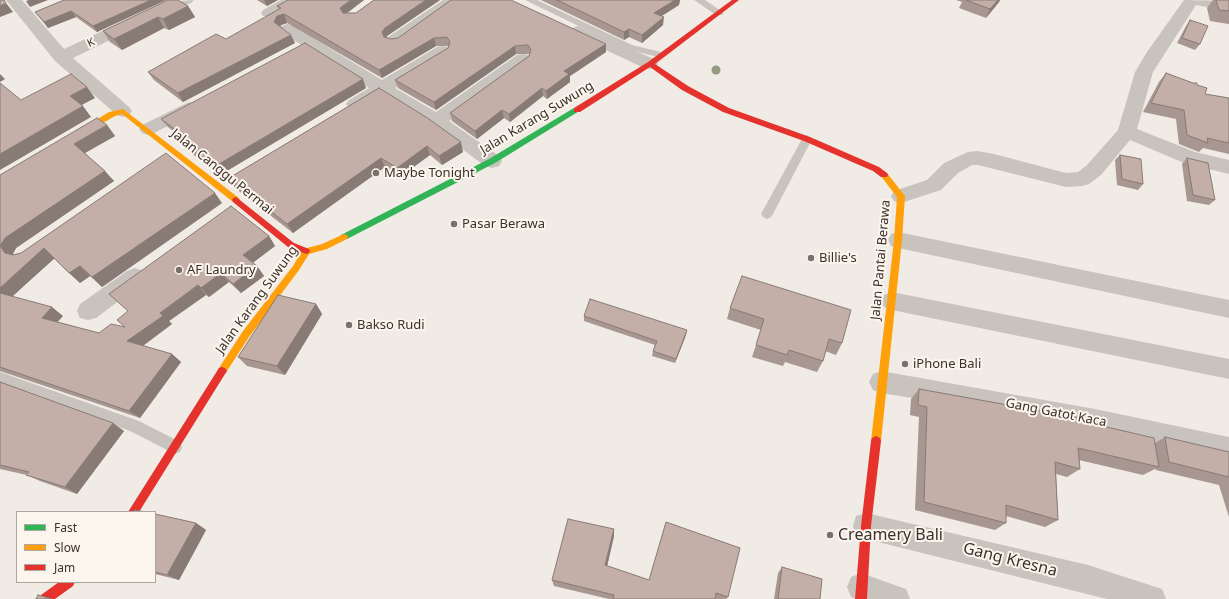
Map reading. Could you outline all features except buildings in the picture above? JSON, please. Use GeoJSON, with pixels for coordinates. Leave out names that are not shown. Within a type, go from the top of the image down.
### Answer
{"type":"FeatureCollection","features":[{"type":"Feature","properties":{"kind":"street"},"geometry":{"type":"LineString","coordinates":[[14,0],[33,13],[61,57],[123,111]]}},
{"type":"Feature","properties":{"kind":"street","name":"K"},"geometry":{"type":"LineString","coordinates":[[61,57],[186,0]]}},
{"type":"Feature","properties":{"kind":"street"},"geometry":{"type":"LineString","coordinates":[[269,13],[292,0]]}},
{"type":"Feature","properties":{"kind":"street"},"geometry":{"type":"LineString","coordinates":[[394,41],[453,0]]}},
{"type":"Feature","properties":{"kind":"street"},"geometry":{"type":"LineString","coordinates":[[523,2],[656,60],[736,0]]}},
{"type":"Feature","properties":{"kind":"street"},"geometry":{"type":"LineString","coordinates":[[901,196],[934,185],[951,168],[968,159],[978,158],[1066,180],[1082,179],[1094,170],[1127,132],[1144,72],[1153,56],[1193,0],[1229,6]]}},
{"type":"Feature","properties":{"kind":"street"},"geometry":{"type":"LineString","coordinates":[[287,29],[303,47],[382,88],[436,121],[492,161]]}},
{"type":"Feature","properties":{"kind":"street"},"geometry":{"type":"LineString","coordinates":[[341,112],[443,51]]}},
{"type":"Feature","properties":{"kind":"street"},"geometry":{"type":"LineString","coordinates":[[436,121],[523,60]]}},
{"type":"Feature","properties":{"kind":"street","name":"Jalan Pantai Berawa"},"geometry":{"type":"LineString","coordinates":[[656,60],[685,88],[726,110],[807,139],[876,169],[887,177],[901,196],[892,301],[881,382],[866,526],[861,593]]}},
{"type":"Feature","properties":{"kind":"street","name":"Jalan Karang Suwung"},"geometry":{"type":"LineString","coordinates":[[134,511],[176,447],[246,334],[296,268],[306,251],[324,247],[492,161],[559,122],[656,60]]}},
{"type":"Feature","properties":{"kind":"street"},"geometry":{"type":"LineString","coordinates":[[148,129],[205,99]]}},
{"type":"Feature","properties":{"kind":"street"},"geometry":{"type":"LineString","coordinates":[[68,140],[112,114],[123,111]]}},
{"type":"Feature","properties":{"kind":"street","name":"Jalan Canggu Permai"},"geometry":{"type":"LineString","coordinates":[[123,111],[148,129],[169,156],[226,182],[240,202],[291,245],[306,251]]}},
{"type":"Feature","properties":{"kind":"street"},"geometry":{"type":"LineString","coordinates":[[1127,132],[1191,158],[1229,167]]}},
{"type":"Feature","properties":{"kind":"street"},"geometry":{"type":"LineString","coordinates":[[221,216],[240,202]]}},
{"type":"Feature","properties":{"kind":"street"},"geometry":{"type":"LineString","coordinates":[[898,240],[1229,309]]}},
{"type":"Feature","properties":{"kind":"street"},"geometry":{"type":"LineString","coordinates":[[88,311],[151,266]]}},
{"type":"Feature","properties":{"kind":"street"},"geometry":{"type":"LineString","coordinates":[[892,301],[1229,369]]}},
{"type":"Feature","properties":{"kind":"street","name":"Gang Gatot Kaca"},"geometry":{"type":"LineString","coordinates":[[881,382],[979,398],[1096,420],[1229,450]]}},
{"type":"Feature","properties":{"kind":"street","name":"Gang Kresna"},"geometry":{"type":"LineString","coordinates":[[866,526],[1088,579],[1152,599]]}},
{"type":"Feature","properties":{"kind":"street"},"geometry":{"type":"LineString","coordinates":[[45,599],[68,583]]}},
{"type":"Feature","properties":{"kind":"street"},"geometry":{"type":"LineString","coordinates":[[861,593],[896,599]]}},
{"type":"Feature","properties":{"kind":"lane"},"geometry":{"type":"LineString","coordinates":[[699,0],[719,13]]}},
{"type":"Feature","properties":{"kind":"lane"},"geometry":{"type":"LineString","coordinates":[[767,214],[807,139]]}},
{"type":"Feature","properties":{"kind":"lane"},"geometry":{"type":"LineString","coordinates":[[0,378],[134,426],[176,447]]}},
{"type":"Feature","properties":{"kind":"traffic: fast"},"geometry":{"type":"LineString","coordinates":[[344,237],[492,161],[577,110]]}},
{"type":"Feature","properties":{"kind":"traffic: slow"},"geometry":{"type":"LineString","coordinates":[[74,136],[112,114],[123,111],[236,200]]}},
{"type":"Feature","properties":{"kind":"traffic: slow"},"geometry":{"type":"LineString","coordinates":[[876,441],[898,240],[901,196],[884,175]]}},
{"type":"Feature","properties":{"kind":"traffic: slow"},"geometry":{"type":"LineString","coordinates":[[222,371],[246,334],[296,268],[306,251],[324,247],[344,237]]}},
{"type":"Feature","properties":{"kind":"traffic: jam"},"geometry":{"type":"LineString","coordinates":[[577,110],[650,64],[736,0]]}},
{"type":"Feature","properties":{"kind":"traffic: jam"},"geometry":{"type":"LineString","coordinates":[[650,64],[685,88],[726,110],[807,139],[876,169],[884,175]]}},
{"type":"Feature","properties":{"kind":"traffic: jam"},"geometry":{"type":"LineString","coordinates":[[236,200],[291,245],[306,251]]}},
{"type":"Feature","properties":{"kind":"traffic: jam"},"geometry":{"type":"LineString","coordinates":[[134,511],[222,371]]}},
{"type":"Feature","properties":{"kind":"traffic: jam"},"geometry":{"type":"LineString","coordinates":[[861,599],[866,526],[876,441]]}},
{"type":"Feature","properties":{"kind":"traffic: jam"},"geometry":{"type":"LineString","coordinates":[[45,599],[68,583]]}},
{"type":"Feature","properties":{"kind":"place","name":"Maybe Tonight"},"geometry":{"type":"Point","coordinates":[376,173]}},
{"type":"Feature","properties":{"kind":"place","name":"Pasar Berawa"},"geometry":{"type":"Point","coordinates":[454,224]}},
{"type":"Feature","properties":{"kind":"place","name":"Billie's"},"geometry":{"type":"Point","coordinates":[811,258]}},
{"type":"Feature","properties":{"kind":"place","name":"AF Laundry"},"geometry":{"type":"Point","coordinates":[179,270]}},
{"type":"Feature","properties":{"kind":"place","name":"Bakso Rudi"},"geometry":{"type":"Point","coordinates":[349,325]}},
{"type":"Feature","properties":{"kind":"place","name":"iPhone Bali"},"geometry":{"type":"Point","coordinates":[905,364]}},
{"type":"Feature","properties":{"kind":"place","name":"Creamery Bali"},"geometry":{"type":"Point","coordinates":[830,535]}}]}
